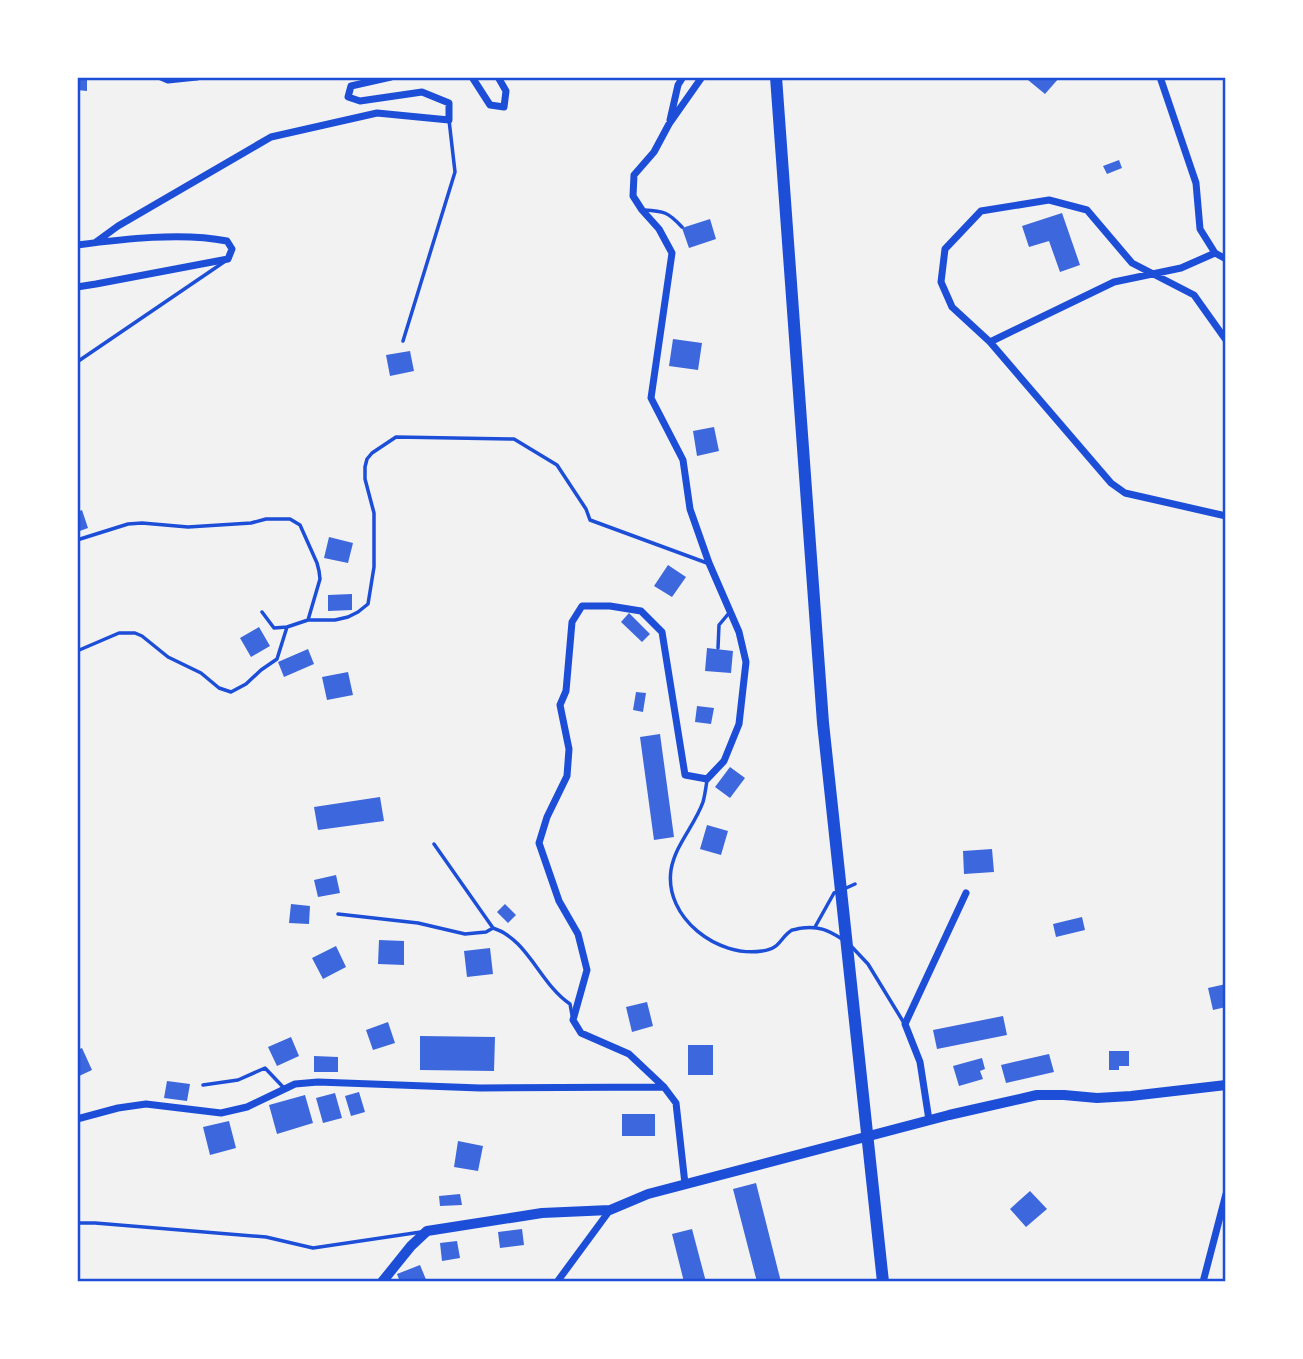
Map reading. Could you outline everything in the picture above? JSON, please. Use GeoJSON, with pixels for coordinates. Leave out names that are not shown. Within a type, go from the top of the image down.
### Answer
{"type":"FeatureCollection","features":[{"type":"Feature","properties":{"kind":"highway"},"geometry":{"type":"LineString","coordinates":[[776,77],[823,723],[883,1282]]}},
{"type":"Feature","properties":{"kind":"street"},"geometry":{"type":"LineString","coordinates":[[161,77],[168,80],[197,77]]}},
{"type":"Feature","properties":{"kind":"street"},"geometry":{"type":"LineString","coordinates":[[96,242],[118,226],[271,137],[377,113],[449,120],[449,103],[422,92],[360,101],[348,97],[351,86],[391,77]]}},
{"type":"Feature","properties":{"kind":"street"},"geometry":{"type":"LineString","coordinates":[[472,77],[490,106],[504,107],[506,91],[498,77]]}},
{"type":"Feature","properties":{"kind":"street"},"geometry":{"type":"LineString","coordinates":[[669,124],[678,85],[683,77]]}},
{"type":"Feature","properties":{"kind":"street"},"geometry":{"type":"LineString","coordinates":[[685,1184],[676,1103],[664,1087],[629,1054],[581,1033],[573,1020],[587,970],[578,934],[559,901],[539,843],[547,817],[567,776],[569,749],[560,705],[566,691],[572,622],[582,606],[610,606],[641,611],[662,632],[685,775],[707,779],[724,761],[738,724],[746,662],[739,632],[709,563],[690,509],[683,460],[651,398],[672,253],[659,229],[633,196],[634,175],[654,152],[669,124],[702,77]]}},
{"type":"Feature","properties":{"kind":"street"},"geometry":{"type":"LineString","coordinates":[[1160,77],[1196,183],[1200,229],[1215,253],[1226,259]]}},
{"type":"Feature","properties":{"kind":"street"},"geometry":{"type":"LineString","coordinates":[[1226,340],[1194,295],[1132,263],[1087,210],[1049,200],[981,211],[945,249],[941,282],[952,307],[990,342],[1111,483],[1125,494],[1226,516]]}},
{"type":"Feature","properties":{"kind":"street"},"geometry":{"type":"LineString","coordinates":[[77,244],[205,236],[227,241],[232,249],[228,258],[77,286]]}},
{"type":"Feature","properties":{"kind":"street"},"geometry":{"type":"LineString","coordinates":[[990,342],[1114,282],[1181,268],[1215,253]]}},
{"type":"Feature","properties":{"kind":"street"},"geometry":{"type":"LineString","coordinates":[[929,1120],[920,1062],[905,1024],[966,893]]}},
{"type":"Feature","properties":{"kind":"street"},"geometry":{"type":"LineString","coordinates":[[77,1119],[146,1104],[221,1113],[247,1108],[295,1083],[480,1088],[664,1087]]}},
{"type":"Feature","properties":{"kind":"street"},"geometry":{"type":"LineString","coordinates":[[382,1282],[411,1245],[427,1231],[542,1213],[610,1210],[648,1194],[685,1184],[929,1120],[1037,1095],[1097,1098],[1226,1085]]}},
{"type":"Feature","properties":{"kind":"street"},"geometry":{"type":"LineString","coordinates":[[1203,1282],[1226,1194]]}},
{"type":"Feature","properties":{"kind":"street"},"geometry":{"type":"LineString","coordinates":[[557,1282],[610,1210]]}},
{"type":"Feature","properties":{"kind":"lane"},"geometry":{"type":"LineString","coordinates":[[403,341],[455,172],[449,120]]}},
{"type":"Feature","properties":{"kind":"lane"},"geometry":{"type":"LineString","coordinates":[[642,210],[664,211],[681,227]]}},
{"type":"Feature","properties":{"kind":"lane"},"geometry":{"type":"LineString","coordinates":[[77,362],[228,258]]}},
{"type":"Feature","properties":{"kind":"lane"},"geometry":{"type":"LineString","coordinates":[[262,612],[274,628],[308,620],[348,617],[368,604],[374,567],[374,513],[365,479],[365,467],[372,453],[396,437],[514,439],[557,465],[586,509],[590,520],[709,563]]}},
{"type":"Feature","properties":{"kind":"lane"},"geometry":{"type":"LineString","coordinates":[[77,540],[128,524],[188,527],[290,519],[300,525],[319,571],[320,579],[308,620]]}},
{"type":"Feature","properties":{"kind":"lane"},"geometry":{"type":"LineString","coordinates":[[718,648],[719,625],[730,612]]}},
{"type":"Feature","properties":{"kind":"lane"},"geometry":{"type":"LineString","coordinates":[[77,650],[119,634],[135,633],[168,657],[201,673],[219,688],[231,692],[246,684],[277,659],[287,627]]}},
{"type":"Feature","properties":{"kind":"lane"},"geometry":{"type":"LineString","coordinates":[[707,779],[703,801],[673,861],[671,872],[673,893],[688,922],[702,936],[717,944],[744,952],[775,948],[792,930],[815,927],[826,929],[845,941],[868,964],[905,1024]]}},
{"type":"Feature","properties":{"kind":"lane"},"geometry":{"type":"LineString","coordinates":[[434,844],[493,928],[503,931],[524,952],[560,998],[570,1004],[573,1020]]}},
{"type":"Feature","properties":{"kind":"lane"},"geometry":{"type":"LineString","coordinates":[[815,927],[834,893],[855,884]]}},
{"type":"Feature","properties":{"kind":"lane"},"geometry":{"type":"LineString","coordinates":[[338,914],[418,923],[464,934],[486,932],[493,928]]}},
{"type":"Feature","properties":{"kind":"lane"},"geometry":{"type":"LineString","coordinates":[[204,1085],[239,1080],[265,1068],[284,1087]]}},
{"type":"Feature","properties":{"kind":"lane"},"geometry":{"type":"LineString","coordinates":[[77,1223],[266,1237],[313,1248],[427,1231]]}},
{"type":"Feature","properties":{"kind":"building"},"geometry":{"type":"Polygon","coordinates":[[[77,77],[87,77],[87,91],[77,90],[77,77]]]}},
{"type":"Feature","properties":{"kind":"building"},"geometry":{"type":"Polygon","coordinates":[[[1031,77],[1059,78],[1045,94],[1028,80],[1031,77]]]}},
{"type":"Feature","properties":{"kind":"building"},"geometry":{"type":"Polygon","coordinates":[[[1119,160],[1122,168],[1107,174],[1103,166],[1119,160]]]}},
{"type":"Feature","properties":{"kind":"building"},"geometry":{"type":"Polygon","coordinates":[[[1062,213],[1080,265],[1060,272],[1049,241],[1029,247],[1022,226],[1062,213]]]}},
{"type":"Feature","properties":{"kind":"building"},"geometry":{"type":"Polygon","coordinates":[[[710,219],[716,239],[689,248],[682,228],[710,219]]]}},
{"type":"Feature","properties":{"kind":"building"},"geometry":{"type":"Polygon","coordinates":[[[673,339],[702,343],[698,370],[669,366],[673,339]]]}},
{"type":"Feature","properties":{"kind":"building"},"geometry":{"type":"Polygon","coordinates":[[[410,351],[414,371],[390,376],[386,355],[410,351]]]}},
{"type":"Feature","properties":{"kind":"building"},"geometry":{"type":"Polygon","coordinates":[[[714,427],[719,451],[697,456],[693,431],[714,427]]]}},
{"type":"Feature","properties":{"kind":"building"},"geometry":{"type":"Polygon","coordinates":[[[82,510],[88,528],[77,532],[77,512],[82,510]]]}},
{"type":"Feature","properties":{"kind":"building"},"geometry":{"type":"Polygon","coordinates":[[[329,537],[353,543],[348,563],[324,558],[329,537]]]}},
{"type":"Feature","properties":{"kind":"building"},"geometry":{"type":"Polygon","coordinates":[[[668,565],[686,577],[672,597],[654,586],[668,565]]]}},
{"type":"Feature","properties":{"kind":"building"},"geometry":{"type":"Polygon","coordinates":[[[352,594],[352,610],[328,611],[328,595],[352,594]]]}},
{"type":"Feature","properties":{"kind":"building"},"geometry":{"type":"Polygon","coordinates":[[[629,613],[650,634],[642,642],[621,622],[629,613]]]}},
{"type":"Feature","properties":{"kind":"building"},"geometry":{"type":"Polygon","coordinates":[[[259,627],[270,646],[251,657],[240,638],[259,627]]]}},
{"type":"Feature","properties":{"kind":"building"},"geometry":{"type":"Polygon","coordinates":[[[707,648],[733,651],[731,673],[705,671],[707,648]]]}},
{"type":"Feature","properties":{"kind":"building"},"geometry":{"type":"Polygon","coordinates":[[[308,649],[314,664],[284,677],[278,662],[308,649]]]}},
{"type":"Feature","properties":{"kind":"building"},"geometry":{"type":"Polygon","coordinates":[[[348,672],[353,695],[327,700],[322,677],[348,672]]]}},
{"type":"Feature","properties":{"kind":"building"},"geometry":{"type":"Polygon","coordinates":[[[636,692],[646,693],[643,712],[633,710],[636,692]]]}},
{"type":"Feature","properties":{"kind":"building"},"geometry":{"type":"Polygon","coordinates":[[[697,706],[714,708],[711,724],[695,722],[697,706]]]}},
{"type":"Feature","properties":{"kind":"building"},"geometry":{"type":"Polygon","coordinates":[[[660,734],[674,837],[654,840],[640,737],[660,734]]]}},
{"type":"Feature","properties":{"kind":"building"},"geometry":{"type":"Polygon","coordinates":[[[730,767],[745,778],[730,798],[715,787],[730,767]]]}},
{"type":"Feature","properties":{"kind":"building"},"geometry":{"type":"Polygon","coordinates":[[[380,797],[384,821],[318,830],[314,807],[380,797]]]}},
{"type":"Feature","properties":{"kind":"building"},"geometry":{"type":"Polygon","coordinates":[[[707,825],[728,831],[721,855],[700,849],[707,825]]]}},
{"type":"Feature","properties":{"kind":"building"},"geometry":{"type":"Polygon","coordinates":[[[992,849],[994,872],[964,874],[963,851],[992,849]]]}},
{"type":"Feature","properties":{"kind":"building"},"geometry":{"type":"Polygon","coordinates":[[[336,875],[340,893],[318,897],[314,880],[336,875]]]}},
{"type":"Feature","properties":{"kind":"building"},"geometry":{"type":"Polygon","coordinates":[[[291,904],[310,906],[309,924],[289,923],[291,904]]]}},
{"type":"Feature","properties":{"kind":"building"},"geometry":{"type":"Polygon","coordinates":[[[505,904],[516,915],[508,923],[497,912],[505,904]]]}},
{"type":"Feature","properties":{"kind":"building"},"geometry":{"type":"Polygon","coordinates":[[[1082,917],[1085,930],[1056,937],[1053,924],[1082,917]]]}},
{"type":"Feature","properties":{"kind":"building"},"geometry":{"type":"Polygon","coordinates":[[[379,940],[404,941],[404,965],[378,964],[379,940]]]}},
{"type":"Feature","properties":{"kind":"building"},"geometry":{"type":"Polygon","coordinates":[[[336,946],[346,967],[323,979],[312,958],[336,946]]]}},
{"type":"Feature","properties":{"kind":"building"},"geometry":{"type":"Polygon","coordinates":[[[490,948],[493,974],[467,977],[464,951],[490,948]]]}},
{"type":"Feature","properties":{"kind":"building"},"geometry":{"type":"Polygon","coordinates":[[[1226,984],[1226,1007],[1213,1010],[1208,988],[1226,984]]]}},
{"type":"Feature","properties":{"kind":"building"},"geometry":{"type":"Polygon","coordinates":[[[647,1002],[653,1026],[632,1032],[626,1007],[647,1002]]]}},
{"type":"Feature","properties":{"kind":"building"},"geometry":{"type":"Polygon","coordinates":[[[1003,1016],[1007,1035],[937,1049],[933,1030],[1003,1016]]]}},
{"type":"Feature","properties":{"kind":"building"},"geometry":{"type":"Polygon","coordinates":[[[388,1022],[395,1043],[373,1050],[366,1030],[388,1022]]]}},
{"type":"Feature","properties":{"kind":"building"},"geometry":{"type":"Polygon","coordinates":[[[420,1036],[495,1037],[494,1071],[420,1070],[420,1036]]]}},
{"type":"Feature","properties":{"kind":"building"},"geometry":{"type":"Polygon","coordinates":[[[291,1037],[299,1056],[277,1066],[268,1047],[291,1037]]]}},
{"type":"Feature","properties":{"kind":"building"},"geometry":{"type":"Polygon","coordinates":[[[688,1045],[713,1045],[713,1075],[688,1075],[688,1045]]]}},
{"type":"Feature","properties":{"kind":"building"},"geometry":{"type":"Polygon","coordinates":[[[82,1048],[92,1070],[77,1077],[77,1050],[82,1048]]]}},
{"type":"Feature","properties":{"kind":"building"},"geometry":{"type":"Polygon","coordinates":[[[1109,1051],[1129,1051],[1129,1066],[1109,1070],[1109,1051]]]}},
{"type":"Feature","properties":{"kind":"building"},"geometry":{"type":"Polygon","coordinates":[[[1049,1054],[1054,1072],[1006,1083],[1001,1065],[1049,1054]]]}},
{"type":"Feature","properties":{"kind":"building"},"geometry":{"type":"Polygon","coordinates":[[[314,1056],[338,1057],[338,1072],[314,1072],[314,1056]]]}},
{"type":"Feature","properties":{"kind":"building"},"geometry":{"type":"Polygon","coordinates":[[[982,1058],[985,1069],[980,1071],[983,1079],[959,1086],[953,1066],[982,1058]]]}},
{"type":"Feature","properties":{"kind":"building"},"geometry":{"type":"Polygon","coordinates":[[[167,1081],[190,1084],[187,1101],[164,1098],[167,1081]]]}},
{"type":"Feature","properties":{"kind":"building"},"geometry":{"type":"Polygon","coordinates":[[[359,1092],[365,1112],[351,1116],[345,1096],[359,1092]]]}},
{"type":"Feature","properties":{"kind":"building"},"geometry":{"type":"Polygon","coordinates":[[[335,1093],[342,1118],[323,1123],[316,1098],[335,1093]]]}},
{"type":"Feature","properties":{"kind":"building"},"geometry":{"type":"Polygon","coordinates":[[[305,1095],[313,1123],[277,1134],[269,1105],[305,1095]]]}},
{"type":"Feature","properties":{"kind":"building"},"geometry":{"type":"Polygon","coordinates":[[[622,1114],[655,1114],[655,1136],[622,1136],[622,1114]]]}},
{"type":"Feature","properties":{"kind":"building"},"geometry":{"type":"Polygon","coordinates":[[[229,1121],[236,1148],[210,1155],[203,1127],[229,1121]]]}},
{"type":"Feature","properties":{"kind":"building"},"geometry":{"type":"Polygon","coordinates":[[[458,1141],[483,1146],[478,1171],[454,1167],[458,1141]]]}},
{"type":"Feature","properties":{"kind":"building"},"geometry":{"type":"Polygon","coordinates":[[[756,1183],[781,1282],[757,1282],[733,1189],[756,1183]]]}},
{"type":"Feature","properties":{"kind":"building"},"geometry":{"type":"Polygon","coordinates":[[[1030,1191],[1047,1209],[1026,1227],[1010,1209],[1030,1191]]]}},
{"type":"Feature","properties":{"kind":"building"},"geometry":{"type":"Polygon","coordinates":[[[460,1194],[462,1205],[440,1206],[439,1196],[460,1194]]]}},
{"type":"Feature","properties":{"kind":"building"},"geometry":{"type":"Polygon","coordinates":[[[522,1229],[524,1245],[500,1248],[498,1232],[522,1229]]]}},
{"type":"Feature","properties":{"kind":"building"},"geometry":{"type":"Polygon","coordinates":[[[692,1229],[706,1282],[684,1282],[672,1234],[692,1229]]]}},
{"type":"Feature","properties":{"kind":"building"},"geometry":{"type":"Polygon","coordinates":[[[457,1241],[460,1258],[442,1261],[440,1243],[457,1241]]]}},
{"type":"Feature","properties":{"kind":"building"},"geometry":{"type":"Polygon","coordinates":[[[420,1265],[427,1282],[400,1282],[397,1274],[420,1265]]]}}]}
